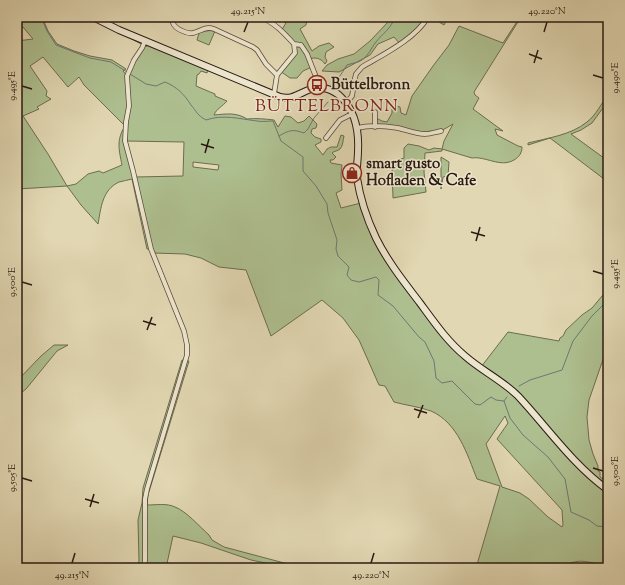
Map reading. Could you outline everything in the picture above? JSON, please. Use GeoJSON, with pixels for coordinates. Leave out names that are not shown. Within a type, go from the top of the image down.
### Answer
{"type":"FeatureCollection","features":[{"type":"Feature","properties":{"kind":"street"},"geometry":{"type":"LineString","coordinates":[[93,17],[119,30],[280,97],[294,97],[316,87],[326,88],[341,97],[352,114],[357,128],[358,141],[356,171],[365,209],[376,238],[396,271],[446,337],[466,357],[508,387],[532,411],[580,465],[608,490]]}},
{"type":"Feature","properties":{"kind":"street"},"geometry":{"type":"LineString","coordinates":[[174,17],[173,22],[176,27],[186,32],[192,33],[210,28],[253,47],[277,75]]}},
{"type":"Feature","properties":{"kind":"street"},"geometry":{"type":"LineString","coordinates":[[260,17],[274,24],[294,44],[300,45],[307,54],[318,82],[316,87]]}},
{"type":"Feature","properties":{"kind":"street"},"geometry":{"type":"LineString","coordinates":[[346,103],[352,96],[358,70],[412,35],[428,17]]}},
{"type":"Feature","properties":{"kind":"street"},"geometry":{"type":"LineString","coordinates":[[144,568],[145,499],[187,355],[187,345],[184,331],[151,249],[135,177],[125,141],[129,106],[127,76],[145,41]]}},
{"type":"Feature","properties":{"kind":"street"},"geometry":{"type":"LineString","coordinates":[[274,94],[277,75],[295,53],[294,44]]}},
{"type":"Feature","properties":{"kind":"street"},"geometry":{"type":"LineString","coordinates":[[375,127],[376,112]]}},
{"type":"Feature","properties":{"kind":"street"},"geometry":{"type":"LineString","coordinates":[[326,138],[341,120],[352,114]]}},
{"type":"Feature","properties":{"kind":"street"},"geometry":{"type":"LineString","coordinates":[[357,128],[399,128],[410,132],[427,134],[440,131]]}},
{"type":"Feature","properties":{"kind":"green space"},"geometry":{"type":"Polygon","coordinates":[[[17,17],[42,17],[48,31],[57,44],[90,56],[112,60],[126,69],[123,71],[127,76],[143,45],[90,17],[149,43],[144,47],[150,45],[209,69],[207,73],[201,71],[197,75],[196,86],[227,101],[216,111],[214,115],[231,114],[239,115],[247,119],[274,120],[278,127],[285,116],[291,117],[298,123],[304,121],[309,116],[317,124],[316,128],[312,129],[311,133],[315,137],[321,139],[321,142],[315,145],[323,155],[327,149],[337,147],[341,135],[344,136],[341,148],[332,153],[336,157],[333,160],[330,160],[331,163],[342,165],[342,190],[336,193],[341,208],[361,203],[376,238],[445,337],[481,367],[508,332],[559,341],[566,330],[592,308],[608,289],[608,345],[589,400],[587,417],[589,440],[598,466],[598,471],[600,472],[600,477],[608,483],[608,565],[582,561],[572,562],[553,568],[476,568],[500,486],[477,479],[455,431],[440,416],[431,411],[394,402],[385,386],[379,385],[359,340],[343,318],[322,300],[271,336],[246,270],[219,267],[201,258],[185,254],[153,253],[151,249],[147,249],[132,179],[119,182],[113,185],[109,190],[103,200],[98,224],[67,186],[17,189],[17,41],[33,39],[23,27],[17,31],[17,17]],[[43,57],[30,66],[47,91],[46,96],[51,99],[37,107],[39,109],[23,116],[67,186],[76,184],[88,174],[99,171],[103,173],[122,165],[119,141],[125,126],[84,85],[79,77],[68,87],[43,57]],[[125,141],[135,177],[183,176],[184,142],[125,141]],[[193,162],[193,167],[218,170],[219,165],[193,162]],[[505,416],[486,444],[502,487],[520,493],[529,499],[548,517],[562,527],[562,510],[497,439],[508,423],[505,416]]]}},
{"type":"Feature","properties":{"kind":"green space"},"geometry":{"type":"Polygon","coordinates":[[[275,17],[310,17],[307,19],[306,25],[300,29],[312,51],[319,46],[329,43],[334,47],[326,52],[325,57],[327,61],[325,64],[318,58],[309,59],[312,67],[303,71],[297,78],[290,78],[280,71],[295,53],[294,44],[281,31],[286,23],[275,17]]]}},
{"type":"Feature","properties":{"kind":"green space"},"geometry":{"type":"Polygon","coordinates":[[[389,17],[428,17],[400,44],[394,37],[378,44],[370,55],[339,72],[322,71],[327,65],[338,59],[354,54],[370,41],[388,22],[389,17]]]}},
{"type":"Feature","properties":{"kind":"green space"},"geometry":{"type":"Polygon","coordinates":[[[431,17],[448,17],[444,25],[431,17]]]}},
{"type":"Feature","properties":{"kind":"green space"},"geometry":{"type":"Polygon","coordinates":[[[521,17],[474,92],[479,98],[473,109],[503,131],[495,129],[497,135],[522,147],[520,155],[514,160],[504,163],[472,158],[442,149],[444,141],[453,124],[441,131],[427,134],[399,128],[375,127],[376,118],[387,122],[392,113],[392,105],[400,107],[401,113],[406,115],[412,96],[449,45],[459,26],[503,43],[521,17]]]}},
{"type":"Feature","properties":{"kind":"green space"},"geometry":{"type":"Polygon","coordinates":[[[206,30],[215,31],[209,45],[197,40],[199,33],[206,30]]]}},
{"type":"Feature","properties":{"kind":"green space"},"geometry":{"type":"Polygon","coordinates":[[[608,94],[608,101],[592,123],[571,134],[608,161],[608,182],[550,138],[574,130],[587,122],[608,94]]]}},
{"type":"Feature","properties":{"kind":"green space"},"geometry":{"type":"Polygon","coordinates":[[[550,138],[528,145],[528,143],[550,138]]]}},
{"type":"Feature","properties":{"kind":"green space"},"geometry":{"type":"Polygon","coordinates":[[[408,144],[429,150],[434,148],[442,149],[442,151],[425,153],[424,172],[426,192],[393,198],[392,169],[395,168],[398,160],[404,158],[404,148],[408,144]]]}},
{"type":"Feature","properties":{"kind":"green space"},"geometry":{"type":"Polygon","coordinates":[[[441,157],[449,162],[448,176],[443,177],[441,189],[441,157]]]}},
{"type":"Feature","properties":{"kind":"green space"},"geometry":{"type":"Polygon","coordinates":[[[54,345],[68,345],[57,351],[26,389],[17,396],[17,381],[54,345]]]}},
{"type":"Feature","properties":{"kind":"green space"},"geometry":{"type":"Polygon","coordinates":[[[182,360],[189,361],[148,495],[147,505],[169,505],[179,509],[209,535],[212,540],[224,547],[303,568],[290,568],[251,560],[201,543],[173,536],[166,568],[137,568],[139,561],[138,520],[142,503],[143,488],[182,360]]]}},
{"type":"Feature","properties":{"kind":"waterway"},"geometry":{"type":"LineString","coordinates":[[41,17],[47,31],[56,45],[90,58],[111,62],[127,72]]}},
{"type":"Feature","properties":{"kind":"waterway"},"geometry":{"type":"LineString","coordinates":[[336,82],[347,65],[360,61],[366,56],[389,28],[395,17]]}},
{"type":"Feature","properties":{"kind":"waterway"},"geometry":{"type":"LineString","coordinates":[[130,74],[146,84],[156,86],[165,82],[173,86],[183,94],[199,115],[206,120],[225,117],[273,121],[281,141],[303,157],[303,171],[316,186],[327,204],[328,213],[337,240],[336,249],[338,256],[349,267],[347,275],[351,280],[359,282],[376,277],[379,280],[378,295],[393,306],[425,342],[434,361],[436,378],[442,383],[452,381],[475,404],[480,405],[491,397],[496,400],[504,401],[510,418],[523,435],[548,457],[565,479],[571,512],[589,520],[597,526],[608,527]]}},
{"type":"Feature","properties":{"kind":"waterway"},"geometry":{"type":"LineString","coordinates":[[279,136],[291,131],[304,133],[314,118],[328,102]]}},
{"type":"Feature","properties":{"kind":"waterway"},"geometry":{"type":"LineString","coordinates":[[519,386],[530,380],[562,370],[573,341],[592,316],[608,300]]}},
{"type":"Feature","properties":{"kind":"waterway"},"geometry":{"type":"LineString","coordinates":[[504,401],[507,397]]}},
{"type":"Feature","properties":{"kind":"place","name":"Büttelbronn"},"geometry":{"type":"Point","coordinates":[317,85]}},
{"type":"Feature","properties":{"kind":"place","name":"smart gusto Hofladen & Cafe"},"geometry":{"type":"Point","coordinates":[352,173]}},
{"type":"Feature","properties":{"kind":"district","name":"BÜTTELBRONN"},"geometry":{"type":"Point","coordinates":[327,107]}}]}
